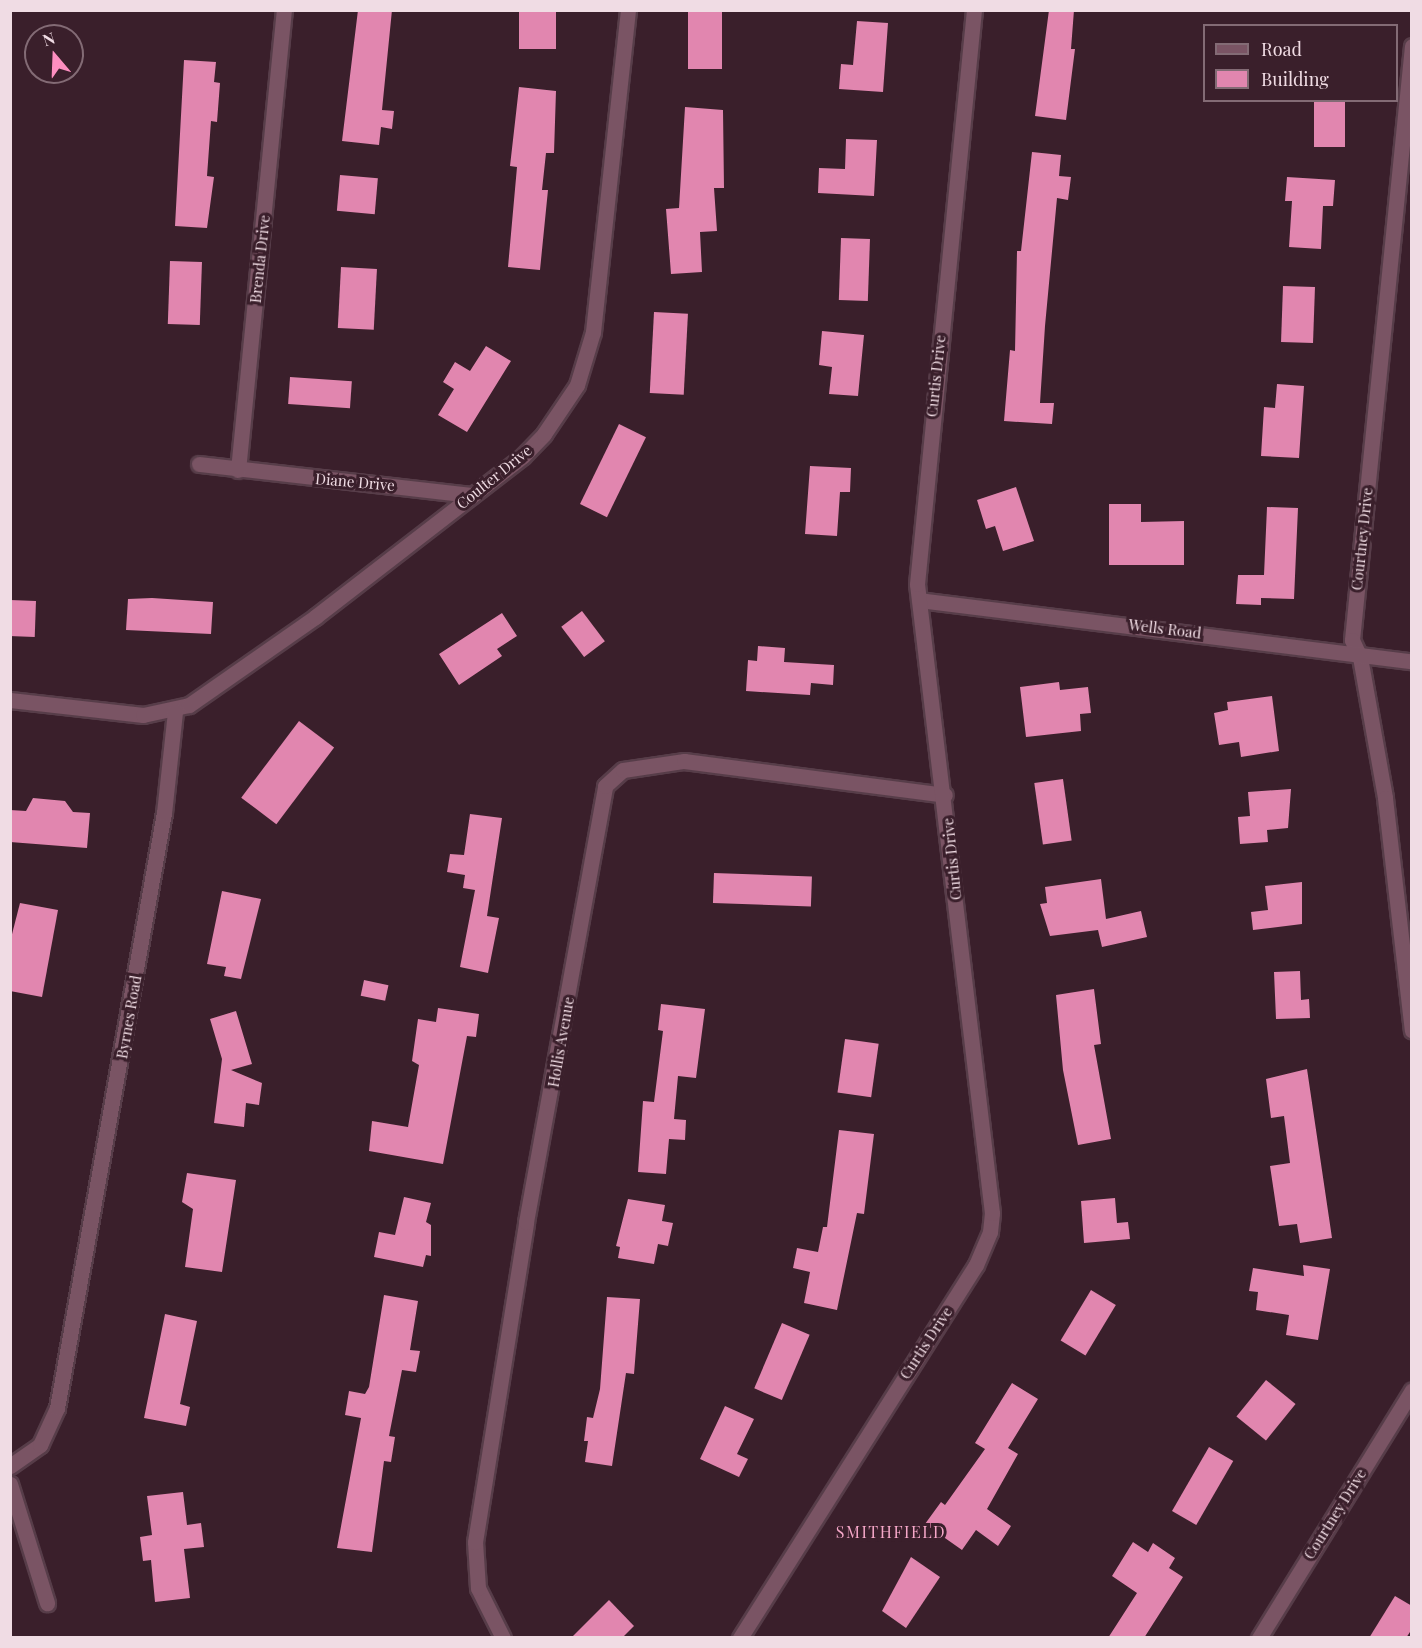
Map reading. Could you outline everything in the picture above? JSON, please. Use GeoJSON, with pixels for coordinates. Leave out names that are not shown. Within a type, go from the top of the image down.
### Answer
{"type":"FeatureCollection","features":[{"type":"Feature","properties":{"kind":"street","name":"Brenda Drive"},"geometry":{"type":"LineString","coordinates":[[238,470],[284,10]]}},
{"type":"Feature","properties":{"kind":"street","name":"Coulter Drive"},"geometry":{"type":"LineString","coordinates":[[175,711],[315,617],[472,495],[544,434],[564,409],[587,360],[607,234],[628,10]]}},
{"type":"Feature","properties":{"kind":"street","name":"Curtis Drive"},"geometry":{"type":"LineString","coordinates":[[740,1638],[976,1265],[990,1232],[992,1213],[945,795],[919,600],[933,408],[974,10]]}},
{"type":"Feature","properties":{"kind":"street","name":"Courtney Drive"},"geometry":{"type":"LineString","coordinates":[[1412,46],[1353,628],[1385,798],[1412,1029]]}},
{"type":"Feature","properties":{"kind":"street"},"geometry":{"type":"LineString","coordinates":[[199,464],[238,470]]}},
{"type":"Feature","properties":{"kind":"street","name":"Diane Drive"},"geometry":{"type":"LineString","coordinates":[[238,470],[472,495]]}},
{"type":"Feature","properties":{"kind":"street","name":"Wells Road"},"geometry":{"type":"LineString","coordinates":[[919,600],[1360,657],[1412,661]]}},
{"type":"Feature","properties":{"kind":"street"},"geometry":{"type":"LineString","coordinates":[[10,700],[143,715],[175,711]]}},
{"type":"Feature","properties":{"kind":"street","name":"Byrnes Road"},"geometry":{"type":"LineString","coordinates":[[10,1466],[40,1445],[57,1408],[164,813],[175,711]]}},
{"type":"Feature","properties":{"kind":"street","name":"Hollis Avenue"},"geometry":{"type":"LineString","coordinates":[[503,1638],[478,1588],[475,1542],[526,1222],[605,786],[623,770],[684,761],[945,795]]}},
{"type":"Feature","properties":{"kind":"street","name":"Courtney Drive"},"geometry":{"type":"LineString","coordinates":[[1259,1638],[1412,1390]]}},
{"type":"Feature","properties":{"kind":"street"},"geometry":{"type":"LineString","coordinates":[[10,1484],[47,1603]]}},
{"type":"Feature","properties":{"kind":"building"},"geometry":{"type":"Polygon","coordinates":[[[358,10],[392,10],[382,110],[394,111],[392,129],[381,127],[379,145],[342,141],[358,10]]]}},
{"type":"Feature","properties":{"kind":"building"},"geometry":{"type":"Polygon","coordinates":[[[519,10],[556,10],[556,49],[519,49],[519,10]]]}},
{"type":"Feature","properties":{"kind":"building"},"geometry":{"type":"Polygon","coordinates":[[[688,10],[722,10],[722,69],[688,69],[688,10]]]}},
{"type":"Feature","properties":{"kind":"building"},"geometry":{"type":"Polygon","coordinates":[[[1049,10],[1074,10],[1071,49],[1075,49],[1066,120],[1035,116],[1049,10]]]}},
{"type":"Feature","properties":{"kind":"building"},"geometry":{"type":"Polygon","coordinates":[[[857,21],[888,23],[883,92],[839,89],[841,64],[853,65],[857,21]]]}},
{"type":"Feature","properties":{"kind":"building"},"geometry":{"type":"Polygon","coordinates":[[[184,60],[216,62],[214,82],[220,83],[217,122],[211,121],[207,176],[214,177],[207,228],[175,226],[184,60]]]}},
{"type":"Feature","properties":{"kind":"building"},"geometry":{"type":"Polygon","coordinates":[[[519,87],[556,91],[554,153],[546,153],[542,190],[548,190],[540,270],[508,267],[517,167],[510,166],[519,87]]]}},
{"type":"Feature","properties":{"kind":"building"},"geometry":{"type":"Polygon","coordinates":[[[1314,102],[1345,102],[1345,147],[1314,147],[1314,102]]]}},
{"type":"Feature","properties":{"kind":"building"},"geometry":{"type":"Polygon","coordinates":[[[685,107],[723,110],[724,188],[714,188],[717,231],[700,232],[702,272],[671,274],[666,209],[679,208],[685,107]]]}},
{"type":"Feature","properties":{"kind":"building"},"geometry":{"type":"Polygon","coordinates":[[[846,139],[877,140],[874,196],[818,193],[819,168],[845,169],[846,139]]]}},
{"type":"Feature","properties":{"kind":"building"},"geometry":{"type":"Polygon","coordinates":[[[1032,152],[1061,155],[1059,176],[1071,177],[1068,200],[1057,198],[1045,326],[1040,403],[1054,403],[1052,424],[1004,421],[1010,350],[1015,351],[1017,251],[1021,251],[1032,152]]]}},
{"type":"Feature","properties":{"kind":"building"},"geometry":{"type":"Polygon","coordinates":[[[340,175],[378,178],[375,214],[337,211],[340,175]]]}},
{"type":"Feature","properties":{"kind":"building"},"geometry":{"type":"Polygon","coordinates":[[[1287,177],[1335,180],[1333,206],[1323,206],[1321,249],[1289,247],[1292,201],[1285,201],[1287,177]]]}},
{"type":"Feature","properties":{"kind":"building"},"geometry":{"type":"Polygon","coordinates":[[[841,238],[870,239],[868,301],[839,300],[841,238]]]}},
{"type":"Feature","properties":{"kind":"building"},"geometry":{"type":"Polygon","coordinates":[[[170,261],[202,262],[200,325],[168,324],[170,261]]]}},
{"type":"Feature","properties":{"kind":"building"},"geometry":{"type":"Polygon","coordinates":[[[341,267],[377,269],[374,330],[338,328],[341,267]]]}},
{"type":"Feature","properties":{"kind":"building"},"geometry":{"type":"Polygon","coordinates":[[[1283,286],[1315,287],[1313,343],[1281,342],[1283,286]]]}},
{"type":"Feature","properties":{"kind":"building"},"geometry":{"type":"Polygon","coordinates":[[[654,312],[688,314],[684,395],[650,393],[654,312]]]}},
{"type":"Feature","properties":{"kind":"building"},"geometry":{"type":"Polygon","coordinates":[[[822,331],[864,335],[858,396],[829,394],[832,367],[819,365],[822,331]]]}},
{"type":"Feature","properties":{"kind":"building"},"geometry":{"type":"Polygon","coordinates":[[[486,346],[511,361],[467,432],[438,415],[454,389],[443,382],[455,362],[470,371],[486,346]]]}},
{"type":"Feature","properties":{"kind":"building"},"geometry":{"type":"Polygon","coordinates":[[[290,377],[352,381],[350,408],[288,404],[290,377]]]}},
{"type":"Feature","properties":{"kind":"building"},"geometry":{"type":"Polygon","coordinates":[[[1277,384],[1304,386],[1299,458],[1261,456],[1264,407],[1275,408],[1277,384]]]}},
{"type":"Feature","properties":{"kind":"building"},"geometry":{"type":"Polygon","coordinates":[[[619,424],[646,437],[607,517],[580,504],[619,424]]]}},
{"type":"Feature","properties":{"kind":"building"},"geometry":{"type":"Polygon","coordinates":[[[810,466],[851,468],[850,492],[840,492],[837,536],[805,534],[810,466]]]}},
{"type":"Feature","properties":{"kind":"building"},"geometry":{"type":"Polygon","coordinates":[[[1016,487],[1034,541],[1003,551],[995,526],[986,529],[977,500],[1016,487]]]}},
{"type":"Feature","properties":{"kind":"building"},"geometry":{"type":"Polygon","coordinates":[[[1109,504],[1141,504],[1141,522],[1184,521],[1184,565],[1109,565],[1109,504]]]}},
{"type":"Feature","properties":{"kind":"building"},"geometry":{"type":"Polygon","coordinates":[[[1267,507],[1298,508],[1294,599],[1261,598],[1261,605],[1236,604],[1238,575],[1264,575],[1267,507]]]}},
{"type":"Feature","properties":{"kind":"building"},"geometry":{"type":"Polygon","coordinates":[[[152,598],[213,602],[211,634],[126,630],[128,599],[152,598]]]}},
{"type":"Feature","properties":{"kind":"building"},"geometry":{"type":"Polygon","coordinates":[[[10,600],[36,601],[35,637],[10,636],[10,600]]]}},
{"type":"Feature","properties":{"kind":"building"},"geometry":{"type":"Polygon","coordinates":[[[582,611],[605,641],[584,657],[561,627],[582,611]]]}},
{"type":"Feature","properties":{"kind":"building"},"geometry":{"type":"Polygon","coordinates":[[[502,613],[517,636],[497,649],[502,656],[459,685],[439,654],[502,613]]]}},
{"type":"Feature","properties":{"kind":"building"},"geometry":{"type":"Polygon","coordinates":[[[758,646],[785,648],[784,662],[834,665],[833,685],[811,683],[810,695],[746,691],[748,660],[757,661],[758,646]]]}},
{"type":"Feature","properties":{"kind":"building"},"geometry":{"type":"Polygon","coordinates":[[[1059,682],[1060,690],[1088,687],[1091,713],[1080,714],[1081,731],[1026,737],[1020,687],[1059,682]]]}},
{"type":"Feature","properties":{"kind":"building"},"geometry":{"type":"Polygon","coordinates":[[[1272,696],[1279,751],[1241,757],[1239,742],[1219,745],[1214,713],[1228,710],[1227,702],[1272,696]]]}},
{"type":"Feature","properties":{"kind":"building"},"geometry":{"type":"Polygon","coordinates":[[[299,721],[334,747],[276,824],[241,798],[299,721]]]}},
{"type":"Feature","properties":{"kind":"building"},"geometry":{"type":"Polygon","coordinates":[[[1063,779],[1072,840],[1043,844],[1034,783],[1063,779]]]}},
{"type":"Feature","properties":{"kind":"building"},"geometry":{"type":"Polygon","coordinates":[[[1291,789],[1288,828],[1267,830],[1268,842],[1240,844],[1238,817],[1250,816],[1248,792],[1291,789]]]}},
{"type":"Feature","properties":{"kind":"building"},"geometry":{"type":"Polygon","coordinates":[[[33,798],[65,801],[73,812],[90,813],[87,848],[10,842],[10,810],[26,811],[33,798]]]}},
{"type":"Feature","properties":{"kind":"building"},"geometry":{"type":"Polygon","coordinates":[[[470,814],[502,818],[487,916],[499,918],[488,973],[460,967],[475,890],[463,888],[465,875],[447,872],[450,854],[464,855],[470,814]]]}},
{"type":"Feature","properties":{"kind":"building"},"geometry":{"type":"Polygon","coordinates":[[[714,873],[812,876],[811,906],[713,903],[714,873]]]}},
{"type":"Feature","properties":{"kind":"building"},"geometry":{"type":"Polygon","coordinates":[[[1101,879],[1106,919],[1141,911],[1147,937],[1102,947],[1098,930],[1050,936],[1040,904],[1047,903],[1045,887],[1101,879]]]}},
{"type":"Feature","properties":{"kind":"building"},"geometry":{"type":"Polygon","coordinates":[[[1302,882],[1302,924],[1253,930],[1251,912],[1268,910],[1265,886],[1302,882]]]}},
{"type":"Feature","properties":{"kind":"building"},"geometry":{"type":"Polygon","coordinates":[[[222,891],[261,899],[241,979],[224,976],[226,967],[207,964],[222,891]]]}},
{"type":"Feature","properties":{"kind":"building"},"geometry":{"type":"Polygon","coordinates":[[[20,903],[58,910],[42,997],[10,991],[10,942],[20,903]]]}},
{"type":"Feature","properties":{"kind":"building"},"geometry":{"type":"Polygon","coordinates":[[[1300,971],[1301,1000],[1309,999],[1310,1018],[1276,1019],[1274,972],[1300,971]]]}},
{"type":"Feature","properties":{"kind":"building"},"geometry":{"type":"Polygon","coordinates":[[[364,980],[388,985],[385,1001],[361,996],[364,980]]]}},
{"type":"Feature","properties":{"kind":"building"},"geometry":{"type":"Polygon","coordinates":[[[1094,989],[1101,1044],[1094,1045],[1111,1139],[1078,1145],[1063,1070],[1056,995],[1094,989]]]}},
{"type":"Feature","properties":{"kind":"building"},"geometry":{"type":"Polygon","coordinates":[[[661,1004],[705,1009],[696,1078],[678,1076],[674,1119],[686,1120],[685,1140],[669,1139],[666,1174],[638,1172],[643,1101],[654,1102],[663,1031],[658,1030],[661,1004]]]}},
{"type":"Feature","properties":{"kind":"building"},"geometry":{"type":"Polygon","coordinates":[[[438,1008],[479,1014],[476,1037],[467,1036],[443,1164],[369,1151],[372,1121],[408,1127],[419,1065],[412,1061],[418,1019],[436,1022],[438,1008]]]}},
{"type":"Feature","properties":{"kind":"building"},"geometry":{"type":"Polygon","coordinates":[[[236,1011],[252,1064],[231,1070],[262,1083],[259,1105],[246,1103],[244,1127],[214,1123],[222,1059],[210,1019],[236,1011]]]}},
{"type":"Feature","properties":{"kind":"building"},"geometry":{"type":"Polygon","coordinates":[[[845,1039],[879,1044],[871,1097],[837,1092],[845,1039]]]}},
{"type":"Feature","properties":{"kind":"building"},"geometry":{"type":"Polygon","coordinates":[[[1307,1069],[1332,1238],[1300,1243],[1297,1224],[1279,1226],[1270,1166],[1290,1163],[1284,1116],[1271,1118],[1266,1079],[1307,1069]]]}},
{"type":"Feature","properties":{"kind":"building"},"geometry":{"type":"Polygon","coordinates":[[[839,1130],[874,1134],[864,1214],[857,1213],[837,1310],[804,1303],[810,1272],[793,1268],[797,1248],[818,1252],[823,1227],[827,1227],[839,1130]]]}},
{"type":"Feature","properties":{"kind":"building"},"geometry":{"type":"Polygon","coordinates":[[[187,1173],[236,1180],[222,1272],[185,1267],[193,1209],[182,1202],[187,1173]]]}},
{"type":"Feature","properties":{"kind":"building"},"geometry":{"type":"Polygon","coordinates":[[[404,1197],[431,1203],[426,1222],[431,1225],[431,1256],[426,1255],[423,1267],[374,1257],[379,1232],[395,1235],[404,1197]]]}},
{"type":"Feature","properties":{"kind":"building"},"geometry":{"type":"Polygon","coordinates":[[[1115,1198],[1117,1223],[1128,1222],[1130,1239],[1084,1243],[1081,1201],[1115,1198]]]}},
{"type":"Feature","properties":{"kind":"building"},"geometry":{"type":"Polygon","coordinates":[[[628,1199],[665,1205],[662,1221],[673,1223],[668,1246],[658,1244],[654,1264],[618,1258],[620,1247],[616,1246],[628,1199]]]}},
{"type":"Feature","properties":{"kind":"building"},"geometry":{"type":"Polygon","coordinates":[[[1303,1265],[1330,1269],[1318,1340],[1286,1335],[1289,1315],[1256,1310],[1258,1292],[1249,1291],[1253,1268],[1304,1276],[1303,1265]]]}},
{"type":"Feature","properties":{"kind":"building"},"geometry":{"type":"Polygon","coordinates":[[[1091,1290],[1116,1305],[1085,1356],[1061,1341],[1091,1290]]]}},
{"type":"Feature","properties":{"kind":"building"},"geometry":{"type":"Polygon","coordinates":[[[384,1295],[418,1301],[410,1350],[420,1351],[416,1372],[402,1370],[389,1436],[395,1437],[391,1462],[384,1461],[372,1552],[337,1548],[361,1418],[345,1415],[349,1391],[365,1394],[369,1387],[384,1295]]]}},
{"type":"Feature","properties":{"kind":"building"},"geometry":{"type":"Polygon","coordinates":[[[607,1297],[640,1299],[634,1374],[626,1373],[612,1466],[585,1462],[588,1441],[584,1441],[587,1417],[593,1418],[600,1389],[607,1297]]]}},
{"type":"Feature","properties":{"kind":"building"},"geometry":{"type":"Polygon","coordinates":[[[165,1314],[197,1321],[180,1404],[190,1407],[186,1426],[144,1418],[165,1314]]]}},
{"type":"Feature","properties":{"kind":"building"},"geometry":{"type":"Polygon","coordinates":[[[782,1323],[810,1335],[782,1400],[754,1388],[782,1323]]]}},
{"type":"Feature","properties":{"kind":"building"},"geometry":{"type":"Polygon","coordinates":[[[1266,1380],[1296,1404],[1266,1440],[1236,1417],[1266,1380]]]}},
{"type":"Feature","properties":{"kind":"building"},"geometry":{"type":"Polygon","coordinates":[[[1012,1383],[1038,1399],[1008,1448],[1018,1454],[987,1509],[1011,1526],[998,1546],[976,1530],[962,1550],[925,1524],[941,1502],[945,1505],[985,1449],[975,1443],[1012,1383]]]}},
{"type":"Feature","properties":{"kind":"building"},"geometry":{"type":"Polygon","coordinates":[[[725,1406],[754,1419],[737,1454],[748,1459],[739,1477],[700,1459],[725,1406]]]}},
{"type":"Feature","properties":{"kind":"building"},"geometry":{"type":"Polygon","coordinates":[[[1209,1447],[1233,1461],[1196,1525],[1172,1511],[1209,1447]]]}},
{"type":"Feature","properties":{"kind":"building"},"geometry":{"type":"Polygon","coordinates":[[[183,1492],[187,1525],[201,1523],[204,1547],[184,1549],[190,1598],[155,1602],[151,1560],[143,1561],[140,1537],[152,1535],[147,1496],[183,1492]]]}},
{"type":"Feature","properties":{"kind":"building"},"geometry":{"type":"Polygon","coordinates":[[[1133,1542],[1148,1552],[1153,1543],[1175,1558],[1169,1568],[1183,1577],[1144,1638],[1108,1638],[1137,1593],[1112,1576],[1133,1542]]]}},
{"type":"Feature","properties":{"kind":"building"},"geometry":{"type":"Polygon","coordinates":[[[911,1557],[940,1577],[906,1628],[882,1611],[911,1557]]]}},
{"type":"Feature","properties":{"kind":"building"},"geometry":{"type":"Polygon","coordinates":[[[1395,1596],[1412,1606],[1412,1629],[1406,1638],[1369,1638],[1395,1596]]]}},
{"type":"Feature","properties":{"kind":"building"},"geometry":{"type":"Polygon","coordinates":[[[609,1600],[634,1626],[622,1638],[571,1638],[609,1600]]]}},
{"type":"Feature","properties":{"kind":"district","name":"SMITHFIELD"},"geometry":{"type":"Point","coordinates":[891,1532]}}]}
